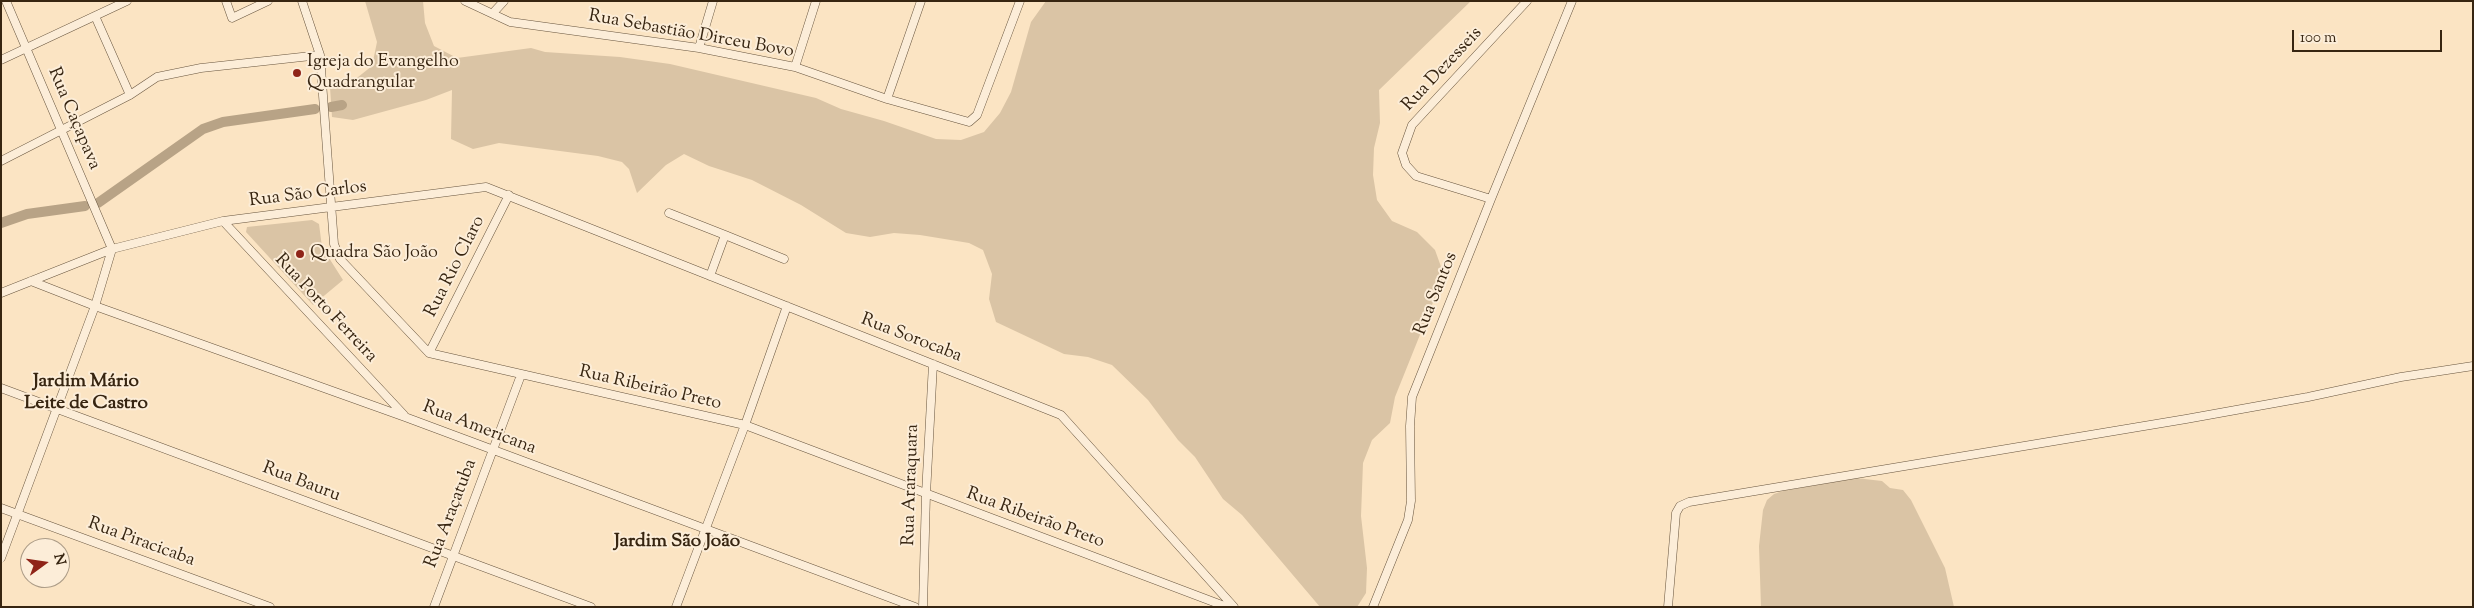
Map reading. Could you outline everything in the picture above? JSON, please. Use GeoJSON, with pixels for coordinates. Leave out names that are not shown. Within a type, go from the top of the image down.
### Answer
{"type":"FeatureCollection","features":[{"type":"Feature","properties":{"kind":"street","name":"Rua Caçapava"},"geometry":{"type":"LineString","coordinates":[[6,1],[112,249]]}},
{"type":"Feature","properties":{"kind":"street"},"geometry":{"type":"LineString","coordinates":[[1,60],[25,47],[127,1]]}},
{"type":"Feature","properties":{"kind":"street"},"geometry":{"type":"LineString","coordinates":[[226,1],[232,18],[268,1]]}},
{"type":"Feature","properties":{"kind":"street"},"geometry":{"type":"LineString","coordinates":[[302,1],[320,55],[334,244],[340,259],[429,353]]}},
{"type":"Feature","properties":{"kind":"street","name":"Rua Sebastião Dirceu Bovo"},"geometry":{"type":"LineString","coordinates":[[465,1],[510,22],[699,48],[795,67],[887,99],[969,122],[977,115],[1020,1]]}},
{"type":"Feature","properties":{"kind":"street"},"geometry":{"type":"LineString","coordinates":[[493,13],[504,1]]}},
{"type":"Feature","properties":{"kind":"street"},"geometry":{"type":"LineString","coordinates":[[699,48],[713,1]]}},
{"type":"Feature","properties":{"kind":"street"},"geometry":{"type":"LineString","coordinates":[[795,67],[816,1]]}},
{"type":"Feature","properties":{"kind":"street"},"geometry":{"type":"LineString","coordinates":[[887,99],[921,1]]}},
{"type":"Feature","properties":{"kind":"street","name":"Rua Dezesseis"},"geometry":{"type":"LineString","coordinates":[[1491,199],[1416,176],[1406,165],[1402,153],[1412,124],[1527,1]]}},
{"type":"Feature","properties":{"kind":"street","name":"Rua Santos"},"geometry":{"type":"LineString","coordinates":[[1372,607],[1408,520],[1412,501],[1410,426],[1412,398],[1572,1]]}},
{"type":"Feature","properties":{"kind":"street"},"geometry":{"type":"LineString","coordinates":[[94,16],[130,95]]}},
{"type":"Feature","properties":{"kind":"street"},"geometry":{"type":"LineString","coordinates":[[1,161],[130,95],[158,76],[201,68],[320,55]]}},
{"type":"Feature","properties":{"kind":"street","name":"Rua São Carlos"},"geometry":{"type":"LineString","coordinates":[[1,293],[112,249],[222,221],[486,186],[509,195]]}},
{"type":"Feature","properties":{"kind":"street","name":"Rua Sorocaba"},"geometry":{"type":"LineString","coordinates":[[509,195],[1060,415],[1234,607]]}},
{"type":"Feature","properties":{"kind":"street","name":"Rua Rio Claro"},"geometry":{"type":"LineString","coordinates":[[429,353],[509,195]]}},
{"type":"Feature","properties":{"kind":"street"},"geometry":{"type":"LineString","coordinates":[[669,213],[784,259]]}},
{"type":"Feature","properties":{"kind":"street","name":"Rua Porto Ferreira"},"geometry":{"type":"LineString","coordinates":[[222,221],[405,417]]}},
{"type":"Feature","properties":{"kind":"street"},"geometry":{"type":"LineString","coordinates":[[710,276],[725,235]]}},
{"type":"Feature","properties":{"kind":"street"},"geometry":{"type":"LineString","coordinates":[[1,558],[95,306],[112,249]]}},
{"type":"Feature","properties":{"kind":"street","name":"Rua Americana"},"geometry":{"type":"LineString","coordinates":[[31,281],[95,306],[405,417],[915,607]]}},
{"type":"Feature","properties":{"kind":"street"},"geometry":{"type":"LineString","coordinates":[[676,607],[745,425],[787,306]]}},
{"type":"Feature","properties":{"kind":"street","name":"Rua Ribeirão Preto"},"geometry":{"type":"LineString","coordinates":[[429,353],[745,425],[1227,607]]}},
{"type":"Feature","properties":{"kind":"street","name":"Rua Araraquara"},"geometry":{"type":"LineString","coordinates":[[923,607],[926,494],[933,364]]}},
{"type":"Feature","properties":{"kind":"street"},"geometry":{"type":"LineString","coordinates":[[1668,607],[1676,513],[1680,506],[1689,502],[2186,419],[2308,397],[2401,377],[2473,366]]}},
{"type":"Feature","properties":{"kind":"street","name":"Rua Araçatuba"},"geometry":{"type":"LineString","coordinates":[[434,607],[521,375]]}},
{"type":"Feature","properties":{"kind":"street","name":"Rua Bauru"},"geometry":{"type":"LineString","coordinates":[[1,388],[591,607]]}},
{"type":"Feature","properties":{"kind":"street","name":"Rua Piracicaba"},"geometry":{"type":"LineString","coordinates":[[1,508],[19,513],[270,607]]}},
{"type":"Feature","properties":{"kind":"shaded area"},"geometry":{"type":"Polygon","coordinates":[[[365,1],[423,1],[425,23],[434,46],[457,58],[531,48],[545,52],[620,57],[670,64],[816,98],[841,109],[884,121],[936,139],[961,140],[984,132],[1000,113],[1011,92],[1031,22],[1046,1],[1471,1],[1379,90],[1380,123],[1374,148],[1373,175],[1377,200],[1392,221],[1417,232],[1435,250],[1444,275],[1395,397],[1390,423],[1372,440],[1363,463],[1361,516],[1367,568],[1366,593],[1357,607],[1320,607],[1242,515],[1223,499],[1195,457],[1178,440],[1148,400],[1112,365],[1088,357],[1064,354],[996,322],[989,299],[992,274],[983,250],[969,243],[920,235],[894,233],[870,237],[846,233],[801,205],[752,180],[709,166],[684,154],[666,165],[637,193],[629,169],[622,162],[598,156],[499,143],[473,149],[451,139],[452,90],[426,100],[353,120],[332,117],[330,87],[353,81],[372,66],[377,42],[365,1]]]}},
{"type":"Feature","properties":{"kind":"shaded area"},"geometry":{"type":"Polygon","coordinates":[[[312,220],[319,224],[322,247],[343,280],[313,305],[246,232],[247,227],[312,220]]]}},
{"type":"Feature","properties":{"kind":"shaded area"},"geometry":{"type":"Polygon","coordinates":[[[1856,478],[1882,481],[1890,488],[1903,490],[1911,500],[1945,568],[1954,607],[1761,607],[1759,546],[1763,510],[1767,500],[1774,494],[1783,491],[1856,478]]]}},
{"type":"Feature","properties":{"kind":"waterway"},"geometry":{"type":"LineString","coordinates":[[331,107],[342,105]]}},
{"type":"Feature","properties":{"kind":"waterway"},"geometry":{"type":"LineString","coordinates":[[98,203],[203,129],[223,122],[315,109]]}},
{"type":"Feature","properties":{"kind":"waterway"},"geometry":{"type":"LineString","coordinates":[[1,223],[27,214],[85,206]]}},
{"type":"Feature","properties":{"kind":"place","name":"Igreja do Evangelho Quadrangular"},"geometry":{"type":"Point","coordinates":[297,73]}},
{"type":"Feature","properties":{"kind":"place","name":"Quadra São João"},"geometry":{"type":"Point","coordinates":[300,254]}},
{"type":"Feature","properties":{"kind":"district","name":"Jardim Mário Leite de Castro"},"geometry":{"type":"Point","coordinates":[86,394]}},
{"type":"Feature","properties":{"kind":"district","name":"Jardim São João"},"geometry":{"type":"Point","coordinates":[677,543]}}]}
